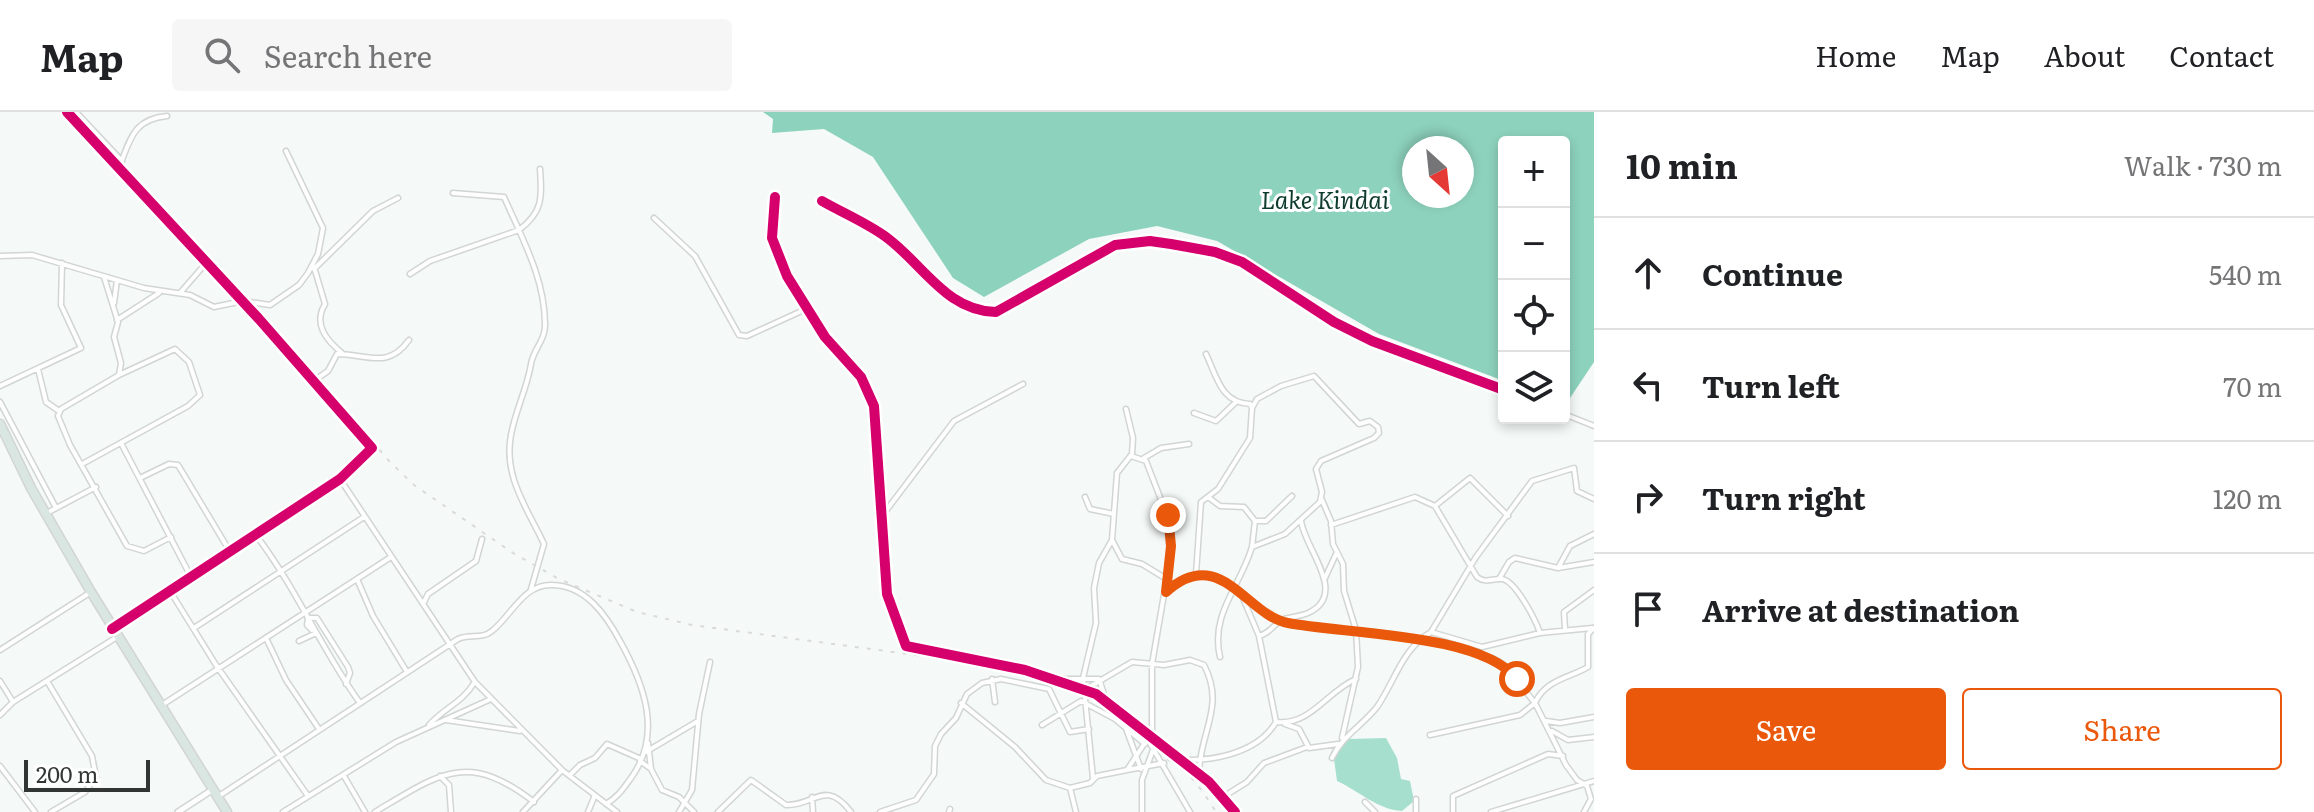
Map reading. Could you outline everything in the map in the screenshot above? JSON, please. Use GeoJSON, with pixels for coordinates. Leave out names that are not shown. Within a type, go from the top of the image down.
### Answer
{"type":"FeatureCollection","features":[{"type":"Feature","properties":{"kind":"highway"},"geometry":{"type":"LineString","coordinates":[[0,424],[45,514],[227,812]]}},
{"type":"Feature","properties":{"kind":"street"},"geometry":{"type":"LineString","coordinates":[[0,715],[13,702],[115,633],[190,575],[340,479],[372,448],[315,380],[67,112]]}},
{"type":"Feature","properties":{"kind":"street"},"geometry":{"type":"LineString","coordinates":[[76,112],[122,161]]}},
{"type":"Feature","properties":{"kind":"street"},"geometry":{"type":"LineString","coordinates":[[83,112],[83,122]]}},
{"type":"Feature","properties":{"kind":"street"},"geometry":{"type":"LineString","coordinates":[[148,119],[151,112]]}},
{"type":"Feature","properties":{"kind":"street"},"geometry":{"type":"LineString","coordinates":[[119,168],[133,130],[148,119],[167,116]]}},
{"type":"Feature","properties":{"kind":"street"},"geometry":{"type":"LineString","coordinates":[[286,151],[323,226],[314,267],[325,304],[320,320],[334,357],[328,371],[315,380]]}},
{"type":"Feature","properties":{"kind":"street"},"geometry":{"type":"LineString","coordinates":[[410,274],[430,261],[519,230],[534,218],[541,206],[540,169]]}},
{"type":"Feature","properties":{"kind":"street"},"geometry":{"type":"LineString","coordinates":[[453,193],[502,196],[537,272],[546,327],[531,362],[526,392],[512,430],[508,460],[512,477],[544,544],[530,591]]}},
{"type":"Feature","properties":{"kind":"street"},"geometry":{"type":"LineString","coordinates":[[775,197],[773,245],[806,309],[861,377],[872,399],[876,415],[887,594],[906,646],[1060,680],[1106,700],[1154,747],[1190,812]]}},
{"type":"Feature","properties":{"kind":"street"},"geometry":{"type":"LineString","coordinates":[[0,256],[21,253],[161,292],[178,293],[214,307],[243,301],[270,305],[299,285],[373,211],[398,198]]}},
{"type":"Feature","properties":{"kind":"street"},"geometry":{"type":"LineString","coordinates":[[822,201],[887,238],[950,297],[978,311],[996,312],[1115,245],[1150,241],[1171,244],[1215,252],[1242,262],[1334,322],[1372,341],[1498,388]]}},
{"type":"Feature","properties":{"kind":"street"},"geometry":{"type":"LineString","coordinates":[[654,218],[695,256],[739,335],[747,336],[806,309]]}},
{"type":"Feature","properties":{"kind":"street"},"geometry":{"type":"LineString","coordinates":[[178,293],[187,287],[207,262]]}},
{"type":"Feature","properties":{"kind":"street"},"geometry":{"type":"LineString","coordinates":[[0,386],[69,356],[82,346],[61,305],[62,263]]}},
{"type":"Feature","properties":{"kind":"street"},"geometry":{"type":"LineString","coordinates":[[104,277],[117,320],[114,337],[121,363],[119,375]]}},
{"type":"Feature","properties":{"kind":"street"},"geometry":{"type":"LineString","coordinates":[[114,305],[117,280]]}},
{"type":"Feature","properties":{"kind":"street"},"geometry":{"type":"LineString","coordinates":[[117,320],[161,292]]}},
{"type":"Feature","properties":{"kind":"street"},"geometry":{"type":"LineString","coordinates":[[332,345],[360,360],[386,359],[409,340]]}},
{"type":"Feature","properties":{"kind":"street"},"geometry":{"type":"LineString","coordinates":[[59,411],[119,375],[175,349],[189,362],[200,395],[188,406],[84,463]]}},
{"type":"Feature","properties":{"kind":"street"},"geometry":{"type":"LineString","coordinates":[[334,357],[342,353]]}},
{"type":"Feature","properties":{"kind":"street"},"geometry":{"type":"LineString","coordinates":[[1206,354],[1223,393],[1236,402],[1248,403],[1252,408]]}},
{"type":"Feature","properties":{"kind":"street"},"geometry":{"type":"LineString","coordinates":[[38,369],[46,402],[59,411],[67,437],[130,548],[144,551],[171,537]]}},
{"type":"Feature","properties":{"kind":"street"},"geometry":{"type":"LineString","coordinates":[[1196,574],[1199,508],[1218,489],[1250,438],[1252,408],[1258,397],[1314,376],[1359,424],[1370,421],[1378,427],[1379,433],[1374,438],[1318,465],[1316,473],[1336,551],[1343,564],[1344,591],[1356,630],[1356,679],[1340,743],[1332,758]]}},
{"type":"Feature","properties":{"kind":"street"},"geometry":{"type":"LineString","coordinates":[[882,516],[954,421],[1023,384]]}},
{"type":"Feature","properties":{"kind":"street"},"geometry":{"type":"LineString","coordinates":[[0,402],[56,508]]}},
{"type":"Feature","properties":{"kind":"street"},"geometry":{"type":"LineString","coordinates":[[1194,413],[1216,421],[1236,402]]}},
{"type":"Feature","properties":{"kind":"street"},"geometry":{"type":"LineString","coordinates":[[961,703],[1015,747],[1046,780],[1070,788],[1090,783],[1093,778],[1083,678],[1096,623],[1094,588],[1099,563],[1112,540],[1117,473],[1131,456],[1133,438],[1126,409]]}},
{"type":"Feature","properties":{"kind":"street"},"geometry":{"type":"LineString","coordinates":[[1570,416],[1594,426]]}},
{"type":"Feature","properties":{"kind":"street"},"geometry":{"type":"LineString","coordinates":[[121,443],[142,477],[190,575]]}},
{"type":"Feature","properties":{"kind":"street"},"geometry":{"type":"LineString","coordinates":[[1131,456],[1144,458],[1161,448],[1189,444]]}},
{"type":"Feature","properties":{"kind":"street"},"geometry":{"type":"LineString","coordinates":[[1127,770],[1148,740],[1152,664],[1171,554],[1170,523],[1144,458]]}},
{"type":"Feature","properties":{"kind":"street"},"geometry":{"type":"LineString","coordinates":[[142,477],[169,464],[178,465],[229,550]]}},
{"type":"Feature","properties":{"kind":"street"},"geometry":{"type":"LineString","coordinates":[[1223,797],[1243,786],[1264,763],[1307,747],[1340,743],[1375,708],[1393,682],[1404,657],[1431,632],[1469,567],[1534,479],[1576,469],[1577,491],[1594,499]]}},
{"type":"Feature","properties":{"kind":"street"},"geometry":{"type":"LineString","coordinates":[[1435,506],[1470,478],[1508,516]]}},
{"type":"Feature","properties":{"kind":"street"},"geometry":{"type":"LineString","coordinates":[[340,479],[448,646],[475,682],[562,770],[618,812]]}},
{"type":"Feature","properties":{"kind":"street"},"geometry":{"type":"LineString","coordinates":[[45,514],[96,487]]}},
{"type":"Feature","properties":{"kind":"street"},"geometry":{"type":"LineString","coordinates":[[1255,521],[1266,521],[1292,496]]}},
{"type":"Feature","properties":{"kind":"street"},"geometry":{"type":"LineString","coordinates":[[1085,497],[1090,509],[1114,514]]}},
{"type":"Feature","properties":{"kind":"street"},"geometry":{"type":"LineString","coordinates":[[1208,497],[1220,506],[1244,507],[1255,521],[1252,547],[1238,590],[1217,622],[1220,657]]}},
{"type":"Feature","properties":{"kind":"street"},"geometry":{"type":"LineString","coordinates":[[1331,525],[1415,497],[1435,506],[1480,581],[1499,579],[1511,583],[1535,616],[1540,633]]}},
{"type":"Feature","properties":{"kind":"street"},"geometry":{"type":"LineString","coordinates":[[1252,547],[1285,534],[1322,499]]}},
{"type":"Feature","properties":{"kind":"street"},"geometry":{"type":"LineString","coordinates":[[194,628],[364,517]]}},
{"type":"Feature","properties":{"kind":"street"},"geometry":{"type":"LineString","coordinates":[[1301,520],[1303,537],[1326,581]]}},
{"type":"Feature","properties":{"kind":"street"},"geometry":{"type":"LineString","coordinates":[[255,534],[360,703]]}},
{"type":"Feature","properties":{"kind":"street"},"geometry":{"type":"LineString","coordinates":[[1558,568],[1570,546],[1594,534]]}},
{"type":"Feature","properties":{"kind":"street"},"geometry":{"type":"LineString","coordinates":[[423,604],[428,594],[476,561],[482,539]]}},
{"type":"Feature","properties":{"kind":"street"},"geometry":{"type":"LineString","coordinates":[[1112,540],[1122,559],[1142,564],[1165,578]]}},
{"type":"Feature","properties":{"kind":"street"},"geometry":{"type":"LineString","coordinates":[[1259,636],[1269,632],[1279,620],[1317,607],[1326,591],[1326,581],[1336,551]]}},
{"type":"Feature","properties":{"kind":"street"},"geometry":{"type":"LineString","coordinates":[[160,706],[306,616],[391,557]]}},
{"type":"Feature","properties":{"kind":"street"},"geometry":{"type":"LineString","coordinates":[[1499,579],[1515,558],[1558,568],[1594,562]]}},
{"type":"Feature","properties":{"kind":"street"},"geometry":{"type":"LineString","coordinates":[[1196,574],[1238,590],[1279,620],[1419,640],[1495,659],[1509,670],[1535,703],[1573,777],[1584,784],[1591,799],[1584,812]]}},
{"type":"Feature","properties":{"kind":"street"},"geometry":{"type":"LineString","coordinates":[[1166,592],[1196,574]]}},
{"type":"Feature","properties":{"kind":"street"},"geometry":{"type":"LineString","coordinates":[[357,579],[378,625],[407,672]]}},
{"type":"Feature","properties":{"kind":"street"},"geometry":{"type":"LineString","coordinates":[[178,812],[279,756],[448,646],[467,636],[481,637],[490,633],[530,591],[544,586],[562,587],[585,597],[604,613],[640,679],[647,710],[647,752],[651,769],[662,790],[685,801],[694,812]]}},
{"type":"Feature","properties":{"kind":"street"},"geometry":{"type":"LineString","coordinates":[[1238,590],[1259,636],[1279,722]]}},
{"type":"Feature","properties":{"kind":"street"},"geometry":{"type":"LineString","coordinates":[[1565,629],[1564,612],[1594,590]]}},
{"type":"Feature","properties":{"kind":"street"},"geometry":{"type":"LineString","coordinates":[[170,591],[308,796]]}},
{"type":"Feature","properties":{"kind":"street"},"geometry":{"type":"LineString","coordinates":[[0,650],[91,592]]}},
{"type":"Feature","properties":{"kind":"street"},"geometry":{"type":"LineString","coordinates":[[306,616],[320,619],[348,667],[346,684]]}},
{"type":"Feature","properties":{"kind":"street"},"geometry":{"type":"LineString","coordinates":[[1431,632],[1482,647],[1540,633],[1593,628]]}},
{"type":"Feature","properties":{"kind":"street"},"geometry":{"type":"LineString","coordinates":[[1430,735],[1520,715],[1556,681],[1588,667],[1588,634],[1593,628]]}},
{"type":"Feature","properties":{"kind":"street"},"geometry":{"type":"LineString","coordinates":[[299,641],[315,632]]}},
{"type":"Feature","properties":{"kind":"street"},"geometry":{"type":"LineString","coordinates":[[267,640],[283,674],[319,729]]}},
{"type":"Feature","properties":{"kind":"street"},"geometry":{"type":"LineString","coordinates":[[1086,689],[1132,662],[1152,664],[1190,660],[1206,668],[1214,709],[1198,758],[1199,774]]}},
{"type":"Feature","properties":{"kind":"street"},"geometry":{"type":"LineString","coordinates":[[679,812],[692,793],[698,721],[710,662]]}},
{"type":"Feature","properties":{"kind":"street"},"geometry":{"type":"LineString","coordinates":[[992,679],[995,702]]}},
{"type":"Feature","properties":{"kind":"street"},"geometry":{"type":"LineString","coordinates":[[880,812],[907,806],[919,797],[934,774],[937,740],[956,718],[961,703],[975,688],[992,679],[1044,686],[1052,692],[1070,732],[1089,729]]}},
{"type":"Feature","properties":{"kind":"street"},"geometry":{"type":"LineString","coordinates":[[1060,680],[1099,679]]}},
{"type":"Feature","properties":{"kind":"street"},"geometry":{"type":"LineString","coordinates":[[1099,679],[1106,700]]}},
{"type":"Feature","properties":{"kind":"street"},"geometry":{"type":"LineString","coordinates":[[1173,758],[1198,758],[1246,748],[1279,722],[1307,716],[1339,687],[1356,679]]}},
{"type":"Feature","properties":{"kind":"street"},"geometry":{"type":"LineString","coordinates":[[0,681],[13,702]]}},
{"type":"Feature","properties":{"kind":"street"},"geometry":{"type":"LineString","coordinates":[[47,681],[92,756],[96,777],[85,792],[51,812]]}},
{"type":"Feature","properties":{"kind":"street"},"geometry":{"type":"LineString","coordinates":[[451,716],[475,682]]}},
{"type":"Feature","properties":{"kind":"street"},"geometry":{"type":"LineString","coordinates":[[283,812],[428,726],[491,699]]}},
{"type":"Feature","properties":{"kind":"street"},"geometry":{"type":"LineString","coordinates":[[428,726],[448,707],[464,700]]}},
{"type":"Feature","properties":{"kind":"street"},"geometry":{"type":"LineString","coordinates":[[1042,725],[1083,702]]}},
{"type":"Feature","properties":{"kind":"street"},"geometry":{"type":"LineString","coordinates":[[1083,702],[1199,774],[1235,812]]}},
{"type":"Feature","properties":{"kind":"street"},"geometry":{"type":"LineString","coordinates":[[1544,720],[1560,723],[1592,717],[1594,724]]}},
{"type":"Feature","properties":{"kind":"street"},"geometry":{"type":"LineString","coordinates":[[444,720],[481,723],[523,732]]}},
{"type":"Feature","properties":{"kind":"street"},"geometry":{"type":"LineString","coordinates":[[592,806],[616,799],[647,752],[698,721]]}},
{"type":"Feature","properties":{"kind":"street"},"geometry":{"type":"LineString","coordinates":[[1279,722],[1299,729],[1307,747]]}},
{"type":"Feature","properties":{"kind":"street"},"geometry":{"type":"LineString","coordinates":[[1125,726],[1135,757],[1143,769]]}},
{"type":"Feature","properties":{"kind":"street"},"geometry":{"type":"LineString","coordinates":[[1548,728],[1568,740],[1594,737]]}},
{"type":"Feature","properties":{"kind":"street"},"geometry":{"type":"LineString","coordinates":[[570,775],[580,765],[595,758],[607,744],[651,769]]}},
{"type":"Feature","properties":{"kind":"street"},"geometry":{"type":"LineString","coordinates":[[1142,812],[1143,769],[1154,747]]}},
{"type":"Feature","properties":{"kind":"street"},"geometry":{"type":"LineString","coordinates":[[1453,812],[1453,796],[1551,753],[1563,756]]}},
{"type":"Feature","properties":{"kind":"street"},"geometry":{"type":"LineString","coordinates":[[1093,778],[1164,763]]}},
{"type":"Feature","properties":{"kind":"street"},"geometry":{"type":"LineString","coordinates":[[0,766],[35,812]]}},
{"type":"Feature","properties":{"kind":"street"},"geometry":{"type":"LineString","coordinates":[[375,812],[440,776],[461,770],[482,773],[534,802]]}},
{"type":"Feature","properties":{"kind":"street"},"geometry":{"type":"LineString","coordinates":[[523,812],[562,770]]}},
{"type":"Feature","properties":{"kind":"street"},"geometry":{"type":"LineString","coordinates":[[344,776],[365,812]]}},
{"type":"Feature","properties":{"kind":"street"},"geometry":{"type":"LineString","coordinates":[[440,776],[449,785],[451,812]]}},
{"type":"Feature","properties":{"kind":"street"},"geometry":{"type":"LineString","coordinates":[[718,812],[750,780],[786,805],[812,797],[833,795],[851,812]]}},
{"type":"Feature","properties":{"kind":"street"},"geometry":{"type":"LineString","coordinates":[[1491,812],[1594,781]]}},
{"type":"Feature","properties":{"kind":"street"},"geometry":{"type":"LineString","coordinates":[[1070,788],[1076,812]]}},
{"type":"Feature","properties":{"kind":"street"},"geometry":{"type":"LineString","coordinates":[[588,812],[595,795]]}},
{"type":"Feature","properties":{"kind":"street"},"geometry":{"type":"LineString","coordinates":[[812,797],[813,812]]}},
{"type":"Feature","properties":{"kind":"street"},"geometry":{"type":"LineString","coordinates":[[616,799],[618,812]]}},
{"type":"Feature","properties":{"kind":"street"},"geometry":{"type":"LineString","coordinates":[[1416,799],[1416,812]]}},
{"type":"Feature","properties":{"kind":"street"},"geometry":{"type":"LineString","coordinates":[[1365,802],[1375,812]]}},
{"type":"Feature","properties":{"kind":"shaded area"},"geometry":{"type":"Polygon","coordinates":[[[1386,738],[1397,758],[1401,779],[1410,781],[1414,801],[1402,811],[1377,804],[1337,781],[1334,759],[1348,739],[1386,738]]]}},
{"type":"Feature","properties":{"kind":"water","name":"Lake Kindai"},"geometry":{"type":"Polygon","coordinates":[[[763,112],[1594,112],[1594,362],[1570,398],[1570,136],[1498,136],[1498,379],[1379,334],[1217,241],[1157,226],[1089,239],[984,297],[953,278],[873,157],[824,129],[772,133],[773,119],[763,112]]]}},
{"type":"Feature","properties":{"kind":"railway"},"geometry":{"type":"LineString","coordinates":[[73,112],[319,379],[390,462],[414,485],[513,553],[559,579],[637,612],[692,625],[1012,668],[1042,676],[1071,688],[1128,720],[1178,763],[1216,812]]}},
{"type":"Feature","properties":{"kind":"cycle path"},"geometry":{"type":"LineString","coordinates":[[67,112],[259,319],[372,448],[340,479],[112,629]]}},
{"type":"Feature","properties":{"kind":"cycle path"},"geometry":{"type":"LineString","coordinates":[[775,197],[772,238],[787,276],[825,337],[861,377],[874,406],[887,594],[906,646],[1025,670],[1096,694],[1209,782],[1235,812]]}},
{"type":"Feature","properties":{"kind":"cycle path"},"geometry":{"type":"LineString","coordinates":[[822,201],[886,237],[949,295],[978,310],[996,312],[1115,245],[1150,241],[1171,244],[1215,252],[1242,262],[1334,322],[1372,341],[1498,388]]}},
{"type":"Feature","properties":{"kind":"route"},"geometry":{"type":"LineString","coordinates":[[1168,515],[1171,546],[1165,578],[1166,592],[1181,580],[1196,574],[1205,575],[1245,594],[1281,622],[1419,640],[1495,659],[1517,679]]}}]}
